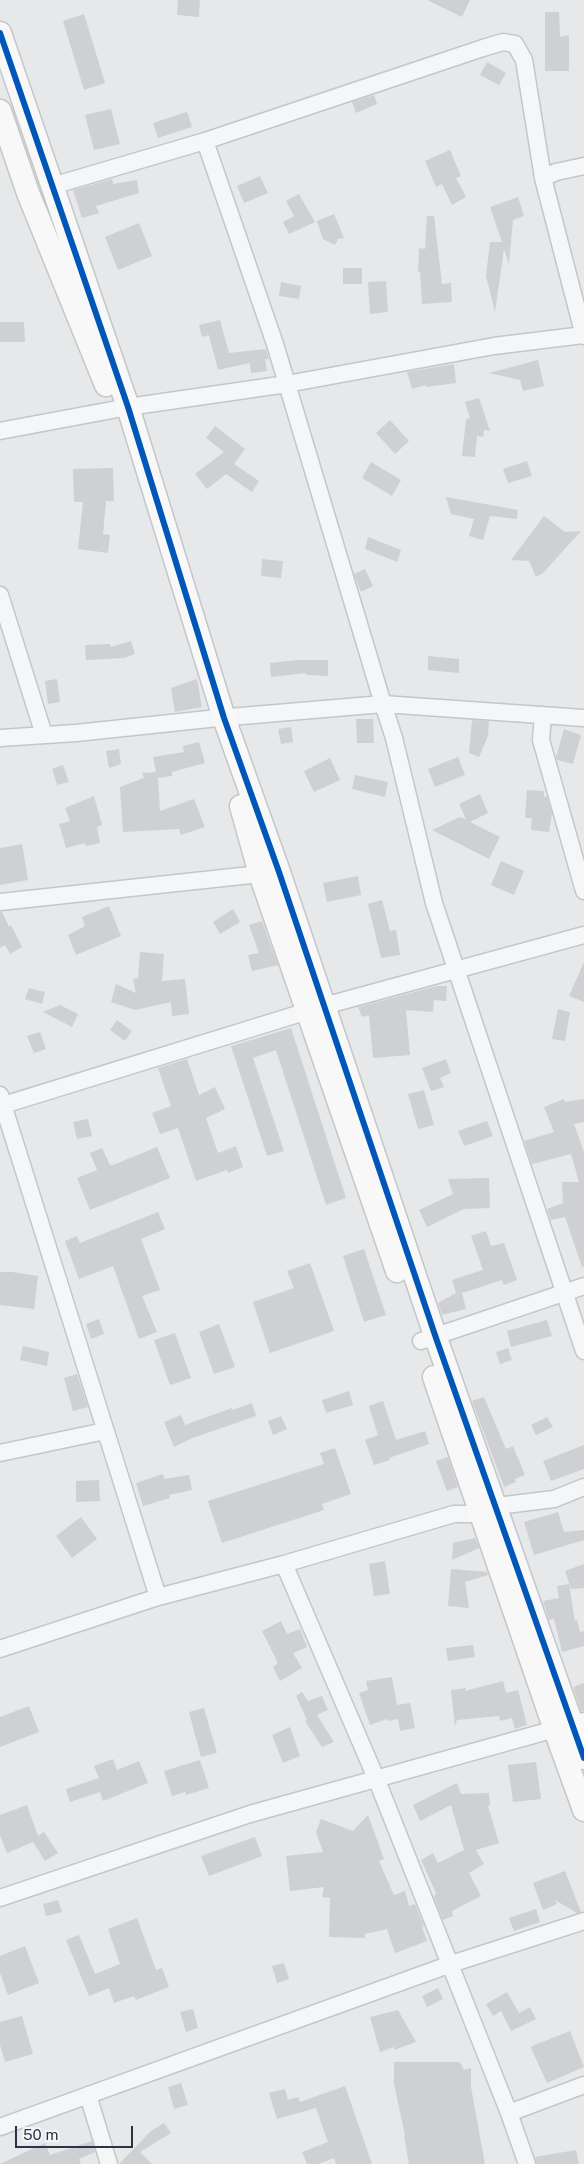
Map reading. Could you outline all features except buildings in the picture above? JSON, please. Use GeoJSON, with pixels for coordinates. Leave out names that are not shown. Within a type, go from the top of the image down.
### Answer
{"type":"FeatureCollection","features":[{"type":"Feature","properties":{"kind":"street"},"geometry":{"type":"LineString","coordinates":[[0,33],[52,186],[221,718],[316,1008],[428,1339],[489,1510],[584,1758]]}},
{"type":"Feature","properties":{"kind":"street"},"geometry":{"type":"LineString","coordinates":[[0,432],[122,408],[287,384],[494,346],[584,335],[543,178],[524,60],[516,44],[503,42],[483,48],[204,141],[52,186]]}},
{"type":"Feature","properties":{"kind":"street"},"geometry":{"type":"LineString","coordinates":[[0,111],[28,193],[122,408]]}},
{"type":"Feature","properties":{"kind":"street"},"geometry":{"type":"LineString","coordinates":[[204,141],[275,344],[384,704],[434,903],[584,1351]]}},
{"type":"Feature","properties":{"kind":"street"},"geometry":{"type":"LineString","coordinates":[[543,178],[556,172],[584,166]]}},
{"type":"Feature","properties":{"kind":"street"},"geometry":{"type":"LineString","coordinates":[[0,595],[44,735]]}},
{"type":"Feature","properties":{"kind":"street"},"geometry":{"type":"LineString","coordinates":[[0,738],[384,704],[584,718]]}},
{"type":"Feature","properties":{"kind":"street"},"geometry":{"type":"LineString","coordinates":[[543,715],[540,740],[584,891]]}},
{"type":"Feature","properties":{"kind":"street"},"geometry":{"type":"LineString","coordinates":[[221,718],[260,874],[316,1008]]}},
{"type":"Feature","properties":{"kind":"street"},"geometry":{"type":"LineString","coordinates":[[0,902],[260,874]]}},
{"type":"Feature","properties":{"kind":"street"},"geometry":{"type":"LineString","coordinates":[[158,1597],[1,1102],[316,1008],[584,935]]}},
{"type":"Feature","properties":{"kind":"street"},"geometry":{"type":"LineString","coordinates":[[428,1339],[584,1286]]}},
{"type":"Feature","properties":{"kind":"street"},"geometry":{"type":"LineString","coordinates":[[0,1453],[105,1431]]}},
{"type":"Feature","properties":{"kind":"street"},"geometry":{"type":"LineString","coordinates":[[0,1649],[158,1597],[284,1564],[454,1514],[554,1499],[584,1487]]}},
{"type":"Feature","properties":{"kind":"street"},"geometry":{"type":"LineString","coordinates":[[284,1564],[376,1778],[451,1964],[527,2164]]}},
{"type":"Feature","properties":{"kind":"street"},"geometry":{"type":"LineString","coordinates":[[0,1898],[250,1814],[570,1725]]}},
{"type":"Feature","properties":{"kind":"street"},"geometry":{"type":"LineString","coordinates":[[570,1725],[584,1810]]}},
{"type":"Feature","properties":{"kind":"street"},"geometry":{"type":"LineString","coordinates":[[0,2127],[451,1964],[584,1922]]}},
{"type":"Feature","properties":{"kind":"street"},"geometry":{"type":"LineString","coordinates":[[509,2113],[584,2085]]}},
{"type":"Feature","properties":{"kind":"street"},"geometry":{"type":"LineString","coordinates":[[88,2095],[109,2164]]}},
{"type":"Feature","properties":{"kind":"cycle path"},"geometry":{"type":"LineString","coordinates":[[0,33],[128,407],[224,718],[279,872],[436,1338],[584,1758]]}}]}
